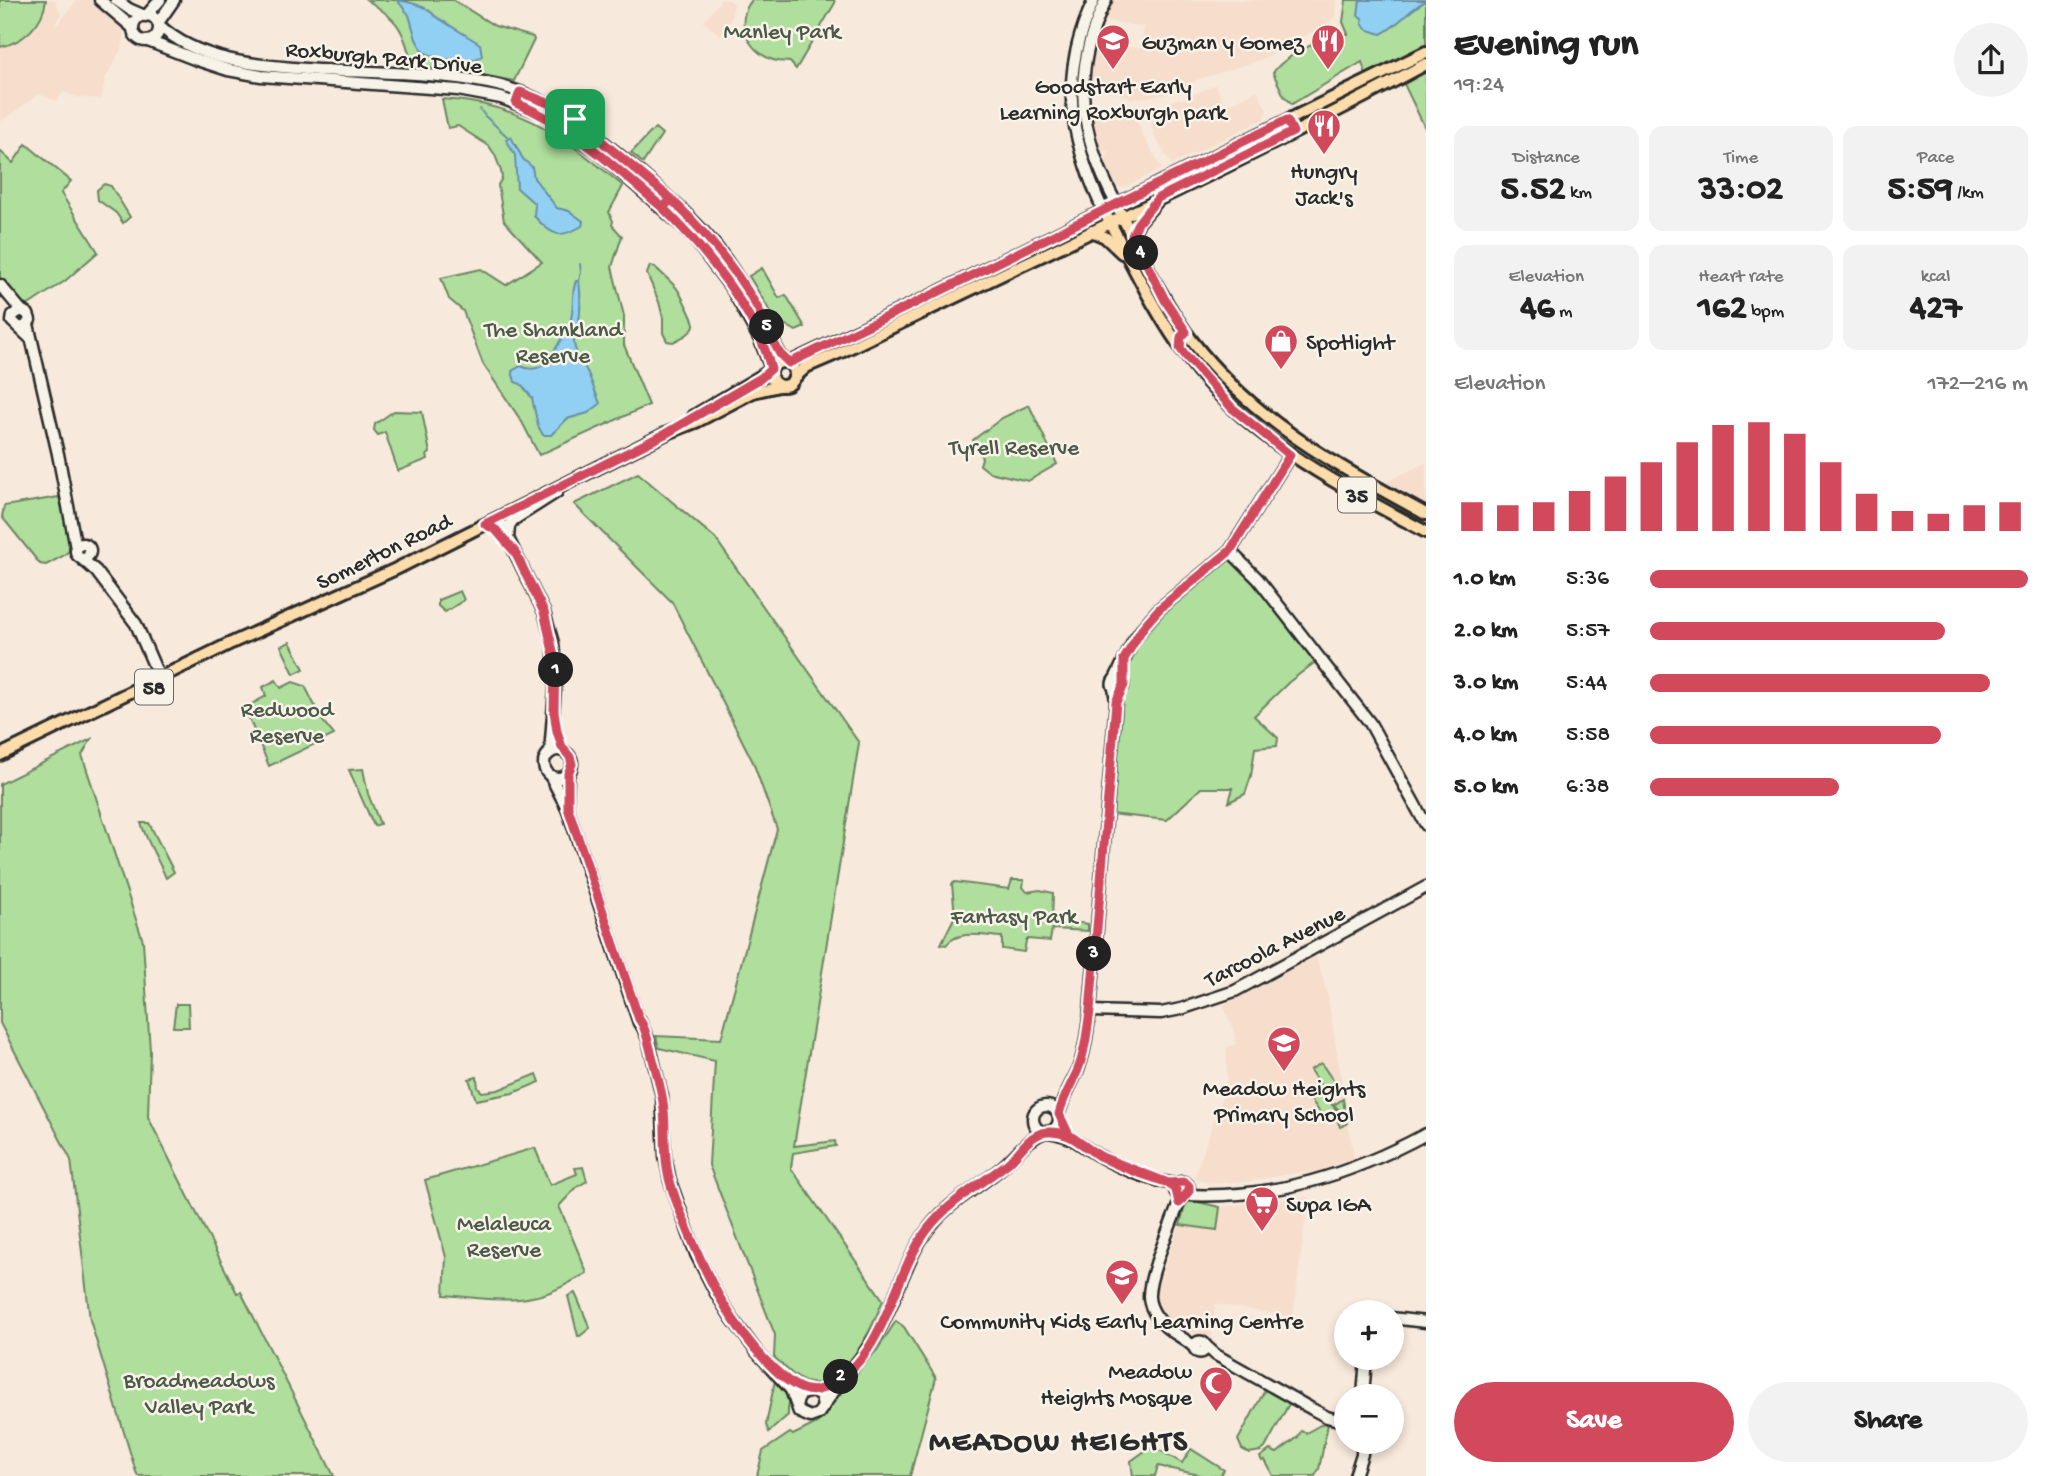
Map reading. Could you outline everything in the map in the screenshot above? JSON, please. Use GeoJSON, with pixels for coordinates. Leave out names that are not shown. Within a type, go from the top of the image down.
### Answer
{"type":"FeatureCollection","features":[{"type":"Feature","properties":{"kind":"main road","name":"58"},"geometry":{"type":"LineString","coordinates":[[771,370],[779,362],[788,363],[953,286],[1116,203],[1426,52]]}},
{"type":"Feature","properties":{"kind":"main road","name":"58"},"geometry":{"type":"LineString","coordinates":[[779,386],[789,384],[811,365],[1110,222],[1426,64]]}},
{"type":"Feature","properties":{"kind":"main road"},"geometry":{"type":"LineString","coordinates":[[1283,122],[1289,134]]}},
{"type":"Feature","properties":{"kind":"main road"},"geometry":{"type":"LineString","coordinates":[[1132,235],[1158,198]]}},
{"type":"Feature","properties":{"kind":"main road","name":"35"},"geometry":{"type":"LineString","coordinates":[[1116,203],[1165,300],[1186,332],[1228,382],[1286,433],[1326,460],[1426,514]]}},
{"type":"Feature","properties":{"kind":"main road","name":"35"},"geometry":{"type":"LineString","coordinates":[[1103,210],[1155,309],[1198,372],[1225,401],[1290,455],[1326,478],[1426,532]]}},
{"type":"Feature","properties":{"kind":"main road"},"geometry":{"type":"LineString","coordinates":[[1091,231],[1105,237],[1131,263]]}},
{"type":"Feature","properties":{"kind":"main road"},"geometry":{"type":"LineString","coordinates":[[1180,348],[1181,337],[1186,332]]}},
{"type":"Feature","properties":{"kind":"main road"},"geometry":{"type":"LineString","coordinates":[[788,363],[794,368],[794,378]]}},
{"type":"Feature","properties":{"kind":"main road"},"geometry":{"type":"LineString","coordinates":[[771,370],[773,382],[779,386]]}},
{"type":"Feature","properties":{"kind":"main road","name":"Somerton Road"},"geometry":{"type":"LineString","coordinates":[[0,762],[160,681],[175,670],[307,610],[665,434],[771,370]]}},
{"type":"Feature","properties":{"kind":"main road","name":"Somerton Road"},"geometry":{"type":"LineString","coordinates":[[665,434],[698,421],[753,392],[779,386]]}},
{"type":"Feature","properties":{"kind":"main road","name":"Somerton Road"},"geometry":{"type":"LineString","coordinates":[[0,755],[281,626],[307,610]]}},
{"type":"Feature","properties":{"kind":"street"},"geometry":{"type":"LineString","coordinates":[[100,0],[133,27],[138,38],[148,41],[157,35],[158,24],[174,0]]}},
{"type":"Feature","properties":{"kind":"street"},"geometry":{"type":"LineString","coordinates":[[116,0],[130,9],[154,18],[158,24]]}},
{"type":"Feature","properties":{"kind":"street"},"geometry":{"type":"LineString","coordinates":[[133,27],[137,19],[146,15],[160,0]]}},
{"type":"Feature","properties":{"kind":"street"},"geometry":{"type":"LineString","coordinates":[[1094,0],[1076,48],[1071,78],[1071,103],[1080,154],[1103,210]]}},
{"type":"Feature","properties":{"kind":"street"},"geometry":{"type":"LineString","coordinates":[[1106,0],[1088,46],[1083,76],[1083,101],[1092,150],[1116,203]]}},
{"type":"Feature","properties":{"kind":"street","name":"Roxburgh Park Drive"},"geometry":{"type":"LineString","coordinates":[[158,24],[169,34],[199,49],[247,63],[460,79],[492,84],[548,103],[575,119],[671,199],[722,254],[747,291],[780,354],[788,363]]}},
{"type":"Feature","properties":{"kind":"street","name":"Roxburgh Park Drive"},"geometry":{"type":"LineString","coordinates":[[148,41],[228,70],[288,79],[458,90],[501,98],[544,114],[572,132],[689,232],[746,312],[767,355],[771,370]]}},
{"type":"Feature","properties":{"kind":"street"},"geometry":{"type":"LineString","coordinates":[[288,79],[289,68]]}},
{"type":"Feature","properties":{"kind":"street"},"geometry":{"type":"LineString","coordinates":[[516,103],[520,92]]}},
{"type":"Feature","properties":{"kind":"street"},"geometry":{"type":"LineString","coordinates":[[663,208],[671,199]]}},
{"type":"Feature","properties":{"kind":"street"},"geometry":{"type":"LineString","coordinates":[[712,261],[722,254]]}},
{"type":"Feature","properties":{"kind":"street"},"geometry":{"type":"LineString","coordinates":[[0,285],[17,313],[14,324],[25,326]]}},
{"type":"Feature","properties":{"kind":"street"},"geometry":{"type":"LineString","coordinates":[[0,294],[17,313],[29,314],[25,326],[33,344],[73,527],[81,546],[90,548],[85,557],[136,624],[159,664],[169,670],[175,670]]}},
{"type":"Feature","properties":{"kind":"street"},"geometry":{"type":"LineString","coordinates":[[498,518],[549,627],[555,660],[554,711],[550,752],[545,758],[544,767],[568,808],[643,1037],[649,1045],[662,1096],[667,1169],[696,1254],[732,1317],[757,1352],[778,1374],[797,1402],[799,1412],[806,1417],[818,1414],[845,1374],[879,1332],[912,1256],[927,1230],[960,1196],[1004,1166],[1032,1137],[1058,1126],[1064,1096],[1077,1071],[1085,1045],[1090,1011],[1116,702],[1124,659],[1144,626],[1159,609],[1230,551],[1290,455]]}},
{"type":"Feature","properties":{"kind":"street"},"geometry":{"type":"LineString","coordinates":[[509,540],[509,526],[513,520],[577,478]]}},
{"type":"Feature","properties":{"kind":"street"},"geometry":{"type":"LineString","coordinates":[[485,524],[496,530],[515,552]]}},
{"type":"Feature","properties":{"kind":"street"},"geometry":{"type":"LineString","coordinates":[[1230,551],[1258,579],[1370,723],[1426,825]]}},
{"type":"Feature","properties":{"kind":"street"},"geometry":{"type":"LineString","coordinates":[[146,642],[160,681]]}},
{"type":"Feature","properties":{"kind":"street"},"geometry":{"type":"LineString","coordinates":[[98,708],[150,678],[154,667]]}},
{"type":"Feature","properties":{"kind":"street"},"geometry":{"type":"LineString","coordinates":[[554,711],[565,752],[571,760],[568,774],[568,808]]}},
{"type":"Feature","properties":{"kind":"street"},"geometry":{"type":"LineString","coordinates":[[550,752],[565,752]]}},
{"type":"Feature","properties":{"kind":"street"},"geometry":{"type":"LineString","coordinates":[[551,777],[561,778],[568,774]]}},
{"type":"Feature","properties":{"kind":"street","name":"Tarcoola Avenue"},"geometry":{"type":"LineString","coordinates":[[1090,1011],[1161,1013],[1213,1000],[1235,991],[1426,887]]}},
{"type":"Feature","properties":{"kind":"street"},"geometry":{"type":"LineString","coordinates":[[1032,1137],[1037,1109],[1064,1096]]}},
{"type":"Feature","properties":{"kind":"street"},"geometry":{"type":"LineString","coordinates":[[1048,1105],[1055,1108],[1069,1135]]}},
{"type":"Feature","properties":{"kind":"street"},"geometry":{"type":"LineString","coordinates":[[1033,1121],[1037,1129],[1069,1135],[1099,1156],[1180,1191],[1215,1196],[1237,1196],[1325,1179],[1363,1165],[1426,1134]]}},
{"type":"Feature","properties":{"kind":"street"},"geometry":{"type":"LineString","coordinates":[[1180,1191],[1151,1281],[1149,1296],[1156,1317],[1166,1327],[1186,1339],[1334,1419]]}},
{"type":"Feature","properties":{"kind":"street"},"geometry":{"type":"LineString","coordinates":[[1404,1319],[1426,1322]]}},
{"type":"Feature","properties":{"kind":"street"},"geometry":{"type":"LineString","coordinates":[[778,1374],[821,1397],[823,1407]]}},
{"type":"Feature","properties":{"kind":"street"},"geometry":{"type":"LineString","coordinates":[[797,1402],[802,1394],[822,1389],[845,1374]]}},
{"type":"Feature","properties":{"kind":"street"},"geometry":{"type":"LineString","coordinates":[[1355,1476],[1360,1454]]}},
{"type":"Feature","properties":{"kind":"shaded area"},"geometry":{"type":"Polygon","coordinates":[[[0,0],[55,0],[61,14],[55,24],[57,26],[77,0],[90,0],[115,21],[123,31],[123,46],[105,78],[101,99],[77,97],[63,92],[57,101],[39,94],[0,122],[0,0]]]}},
{"type":"Feature","properties":{"kind":"shaded area"},"geometry":{"type":"Polygon","coordinates":[[[721,0],[729,0],[734,4],[730,22],[720,35],[704,22],[721,0]]]}},
{"type":"Feature","properties":{"kind":"shaded area"},"geometry":{"type":"Polygon","coordinates":[[[1113,0],[1336,0],[1335,15],[1330,22],[1260,60],[1199,79],[1168,94],[1130,99],[1110,91],[1090,92],[1096,45],[1140,48],[1144,27],[1104,20],[1113,0]]]}},
{"type":"Feature","properties":{"kind":"shaded area"},"geometry":{"type":"Polygon","coordinates":[[[1215,85],[1225,106],[1257,91],[1267,110],[1263,119],[1172,164],[1154,136],[1149,112],[1215,85]]]}},
{"type":"Feature","properties":{"kind":"shaded area"},"geometry":{"type":"Polygon","coordinates":[[[1105,105],[1134,112],[1142,134],[1162,169],[1122,188],[1115,184],[1105,162],[1110,150],[1100,151],[1093,124],[1091,106],[1105,105]]]}},
{"type":"Feature","properties":{"kind":"shaded area"},"geometry":{"type":"Polygon","coordinates":[[[1426,463],[1426,505],[1386,482],[1426,463]]]}},
{"type":"Feature","properties":{"kind":"shaded area","name":"Meadow Heights Primary School"},"geometry":{"type":"Polygon","coordinates":[[[1316,956],[1328,998],[1354,1159],[1310,1173],[1300,1172],[1243,1182],[1213,1183],[1194,1179],[1227,1082],[1227,1048],[1236,1044],[1233,1027],[1223,1005],[1316,956]]]}},
{"type":"Feature","properties":{"kind":"shaded area"},"geometry":{"type":"Polygon","coordinates":[[[1308,1197],[1293,1317],[1215,1304],[1212,1337],[1181,1330],[1161,1312],[1154,1296],[1180,1225],[1216,1230],[1220,1207],[1308,1197]]]}},
{"type":"Feature","properties":{"kind":"green space"},"geometry":{"type":"Polygon","coordinates":[[[0,0],[46,0],[41,17],[31,31],[17,41],[0,47],[0,0]]]}},
{"type":"Feature","properties":{"kind":"green space"},"geometry":{"type":"Polygon","coordinates":[[[367,0],[453,0],[495,26],[533,37],[534,40],[514,81],[461,71],[413,67],[399,27],[387,14],[367,0]]]}},
{"type":"Feature","properties":{"kind":"green space","name":"Manley Park"},"geometry":{"type":"Polygon","coordinates":[[[752,0],[834,0],[835,3],[796,69],[790,62],[775,61],[764,56],[750,43],[744,17],[752,0]]]}},
{"type":"Feature","properties":{"kind":"green space"},"geometry":{"type":"Polygon","coordinates":[[[1346,0],[1426,0],[1426,45],[1366,75],[1362,62],[1292,104],[1284,96],[1273,73],[1286,60],[1307,47],[1330,37],[1348,34],[1343,22],[1346,0]]]}},
{"type":"Feature","properties":{"kind":"green space"},"geometry":{"type":"Polygon","coordinates":[[[1426,72],[1426,130],[1404,84],[1426,72]]]}},
{"type":"Feature","properties":{"kind":"green space","name":"The Shankland Reserve"},"geometry":{"type":"Polygon","coordinates":[[[442,99],[496,107],[519,115],[561,138],[623,186],[609,212],[612,225],[622,236],[612,267],[624,316],[624,345],[649,405],[539,455],[522,422],[483,364],[463,311],[449,299],[441,278],[481,269],[506,285],[542,262],[504,221],[498,185],[502,178],[495,155],[489,146],[458,126],[448,128],[442,99]]]}},
{"type":"Feature","properties":{"kind":"green space"},"geometry":{"type":"Polygon","coordinates":[[[655,128],[662,134],[643,163],[631,153],[655,128]]]}},
{"type":"Feature","properties":{"kind":"green space"},"geometry":{"type":"Polygon","coordinates":[[[26,144],[71,181],[61,193],[98,252],[65,281],[27,306],[21,304],[0,278],[0,151],[13,163],[26,144]]]}},
{"type":"Feature","properties":{"kind":"green space"},"geometry":{"type":"Polygon","coordinates":[[[104,184],[111,186],[130,217],[123,223],[116,213],[98,200],[97,190],[104,184]]]}},
{"type":"Feature","properties":{"kind":"green space"},"geometry":{"type":"Polygon","coordinates":[[[650,266],[655,267],[676,288],[694,323],[688,333],[673,342],[667,341],[663,333],[659,302],[647,274],[650,266]]]}},
{"type":"Feature","properties":{"kind":"green space"},"geometry":{"type":"Polygon","coordinates":[[[762,268],[779,298],[786,295],[805,327],[796,331],[774,318],[749,276],[762,268]]]}},
{"type":"Feature","properties":{"kind":"green space","name":"Tyrell Reserve"},"geometry":{"type":"Polygon","coordinates":[[[1029,405],[1057,464],[1028,481],[989,472],[980,465],[982,458],[973,440],[1002,418],[1029,405]]]}},
{"type":"Feature","properties":{"kind":"green space"},"geometry":{"type":"Polygon","coordinates":[[[394,411],[422,412],[430,453],[427,455],[428,459],[398,471],[385,432],[378,435],[374,430],[375,424],[394,411]]]}},
{"type":"Feature","properties":{"kind":"green space"},"geometry":{"type":"Polygon","coordinates":[[[638,473],[715,538],[859,743],[794,1146],[835,1141],[836,1146],[793,1153],[791,1168],[883,1300],[864,1341],[844,1368],[832,1378],[819,1383],[801,1380],[774,1357],[775,1335],[709,1165],[715,1061],[659,1048],[656,1036],[721,1039],[777,829],[753,762],[672,602],[574,504],[638,473]]]}},
{"type":"Feature","properties":{"kind":"green space"},"geometry":{"type":"Polygon","coordinates":[[[59,497],[71,543],[68,552],[63,556],[46,565],[40,564],[2,517],[4,506],[59,497]]]}},
{"type":"Feature","properties":{"kind":"green space"},"geometry":{"type":"Polygon","coordinates":[[[1230,558],[1256,581],[1318,660],[1289,682],[1254,716],[1278,738],[1277,746],[1255,748],[1245,794],[1229,802],[1233,788],[1201,788],[1167,820],[1110,814],[1121,697],[1127,686],[1125,676],[1136,642],[1157,616],[1230,558]]]}},
{"type":"Feature","properties":{"kind":"green space"},"geometry":{"type":"Polygon","coordinates":[[[460,591],[464,600],[445,612],[438,606],[438,600],[460,591]]]}},
{"type":"Feature","properties":{"kind":"green space"},"geometry":{"type":"Polygon","coordinates":[[[290,642],[304,669],[294,674],[281,646],[290,642]]]}},
{"type":"Feature","properties":{"kind":"green space","name":"Redwood Reserve"},"geometry":{"type":"Polygon","coordinates":[[[276,680],[281,688],[293,682],[305,686],[322,720],[334,735],[269,766],[246,711],[250,705],[266,696],[263,687],[276,680]]]}},
{"type":"Feature","properties":{"kind":"green space","name":"Broadmeadows Valley Park"},"geometry":{"type":"Polygon","coordinates":[[[91,739],[82,755],[143,941],[150,1051],[148,1117],[334,1476],[138,1476],[136,1472],[90,1320],[71,1160],[0,1023],[0,784],[91,739]]]}},
{"type":"Feature","properties":{"kind":"green space"},"geometry":{"type":"Polygon","coordinates":[[[363,769],[368,794],[380,824],[374,826],[349,770],[363,769]]]}},
{"type":"Feature","properties":{"kind":"green space"},"geometry":{"type":"Polygon","coordinates":[[[141,823],[149,823],[174,872],[166,878],[146,837],[141,823]]]}},
{"type":"Feature","properties":{"kind":"green space","name":"Fantasy Park"},"geometry":{"type":"Polygon","coordinates":[[[1012,880],[1024,880],[1023,887],[1027,892],[1040,890],[1053,893],[1052,920],[1088,924],[1088,931],[1052,929],[1050,941],[1028,939],[1024,952],[1002,949],[1002,937],[964,935],[946,945],[941,944],[955,916],[952,884],[955,882],[1009,889],[1012,880]]]}},
{"type":"Feature","properties":{"kind":"green space"},"geometry":{"type":"Polygon","coordinates":[[[176,1004],[188,1004],[189,1027],[173,1027],[176,1004]]]}},
{"type":"Feature","properties":{"kind":"green space"},"geometry":{"type":"Polygon","coordinates":[[[1321,1063],[1335,1083],[1324,1091],[1310,1070],[1321,1063]]]}},
{"type":"Feature","properties":{"kind":"green space"},"geometry":{"type":"Polygon","coordinates":[[[537,1074],[540,1082],[513,1093],[476,1100],[469,1079],[477,1077],[478,1088],[482,1092],[498,1090],[537,1074]]]}},
{"type":"Feature","properties":{"kind":"green space"},"geometry":{"type":"Polygon","coordinates":[[[1321,1089],[1336,1110],[1338,1109],[1334,1105],[1343,1099],[1347,1124],[1340,1127],[1334,1111],[1324,1118],[1309,1097],[1321,1089]]]}},
{"type":"Feature","properties":{"kind":"green space","name":"Melaleuca Reserve"},"geometry":{"type":"Polygon","coordinates":[[[535,1148],[550,1185],[577,1174],[575,1168],[583,1167],[587,1181],[577,1187],[559,1206],[587,1273],[553,1291],[521,1299],[444,1295],[446,1257],[425,1180],[535,1148]]]}},
{"type":"Feature","properties":{"kind":"green space"},"geometry":{"type":"Polygon","coordinates":[[[1189,1200],[1220,1207],[1217,1230],[1180,1225],[1185,1204],[1189,1200]]]}},
{"type":"Feature","properties":{"kind":"green space"},"geometry":{"type":"Polygon","coordinates":[[[575,1293],[590,1328],[580,1336],[568,1296],[575,1293]]]}},
{"type":"Feature","properties":{"kind":"green space"},"geometry":{"type":"Polygon","coordinates":[[[896,1321],[904,1327],[936,1378],[910,1476],[757,1476],[763,1451],[790,1433],[793,1435],[825,1416],[841,1387],[877,1350],[896,1321]]]}},
{"type":"Feature","properties":{"kind":"green space"},"geometry":{"type":"Polygon","coordinates":[[[776,1375],[788,1391],[788,1415],[769,1432],[766,1425],[776,1375]]]}},
{"type":"Feature","properties":{"kind":"green space"},"geometry":{"type":"Polygon","coordinates":[[[1269,1389],[1287,1399],[1289,1404],[1265,1448],[1249,1453],[1242,1449],[1238,1440],[1265,1390],[1269,1389]]]}},
{"type":"Feature","properties":{"kind":"green space"},"geometry":{"type":"Polygon","coordinates":[[[1324,1423],[1328,1424],[1319,1469],[1315,1476],[1273,1476],[1265,1460],[1262,1461],[1260,1457],[1270,1450],[1277,1453],[1298,1437],[1301,1431],[1306,1433],[1324,1423]]]}},
{"type":"Feature","properties":{"kind":"green space"},"geometry":{"type":"Polygon","coordinates":[[[1152,1446],[1182,1463],[1191,1449],[1224,1470],[1220,1476],[1204,1476],[1158,1466],[1155,1476],[1133,1476],[1131,1461],[1152,1446]]]}},
{"type":"Feature","properties":{"kind":"water"},"geometry":{"type":"Polygon","coordinates":[[[397,0],[423,7],[480,44],[482,56],[469,60],[452,60],[423,52],[409,15],[397,0]]]}},
{"type":"Feature","properties":{"kind":"water"},"geometry":{"type":"Polygon","coordinates":[[[1360,0],[1426,1],[1381,34],[1366,29],[1362,23],[1363,19],[1358,15],[1360,0]]]}},
{"type":"Feature","properties":{"kind":"water"},"geometry":{"type":"Polygon","coordinates":[[[511,137],[523,159],[532,167],[534,178],[557,208],[569,211],[583,221],[582,226],[567,233],[556,233],[546,228],[534,216],[535,204],[517,188],[515,155],[506,140],[511,137]]]}},
{"type":"Feature","properties":{"kind":"water"},"geometry":{"type":"Polygon","coordinates":[[[576,281],[579,281],[580,304],[575,348],[600,404],[588,413],[567,419],[551,435],[543,435],[538,426],[532,398],[521,384],[515,382],[512,371],[521,366],[536,368],[553,354],[570,323],[576,281]]]}},
{"type":"Feature","properties":{"kind":"waterway"},"geometry":{"type":"LineString","coordinates":[[480,109],[509,138]]}},
{"type":"Feature","properties":{"kind":"waterway"},"geometry":{"type":"LineString","coordinates":[[579,281],[580,264]]}},
{"type":"Feature","properties":{"kind":"place","name":"Goodstart Early Learning Roxburgh park"},"geometry":{"type":"Point","coordinates":[1113,71]}},
{"type":"Feature","properties":{"kind":"place","name":"Guzman y Gomez"},"geometry":{"type":"Point","coordinates":[1328,71]}},
{"type":"Feature","properties":{"kind":"place","name":"Hungry Jack's"},"geometry":{"type":"Point","coordinates":[1324,156]}},
{"type":"Feature","properties":{"kind":"place","name":"Spotlight"},"geometry":{"type":"Point","coordinates":[1281,371]}},
{"type":"Feature","properties":{"kind":"place","name":"Meadow Heights Primary School"},"geometry":{"type":"Point","coordinates":[1284,1073]}},
{"type":"Feature","properties":{"kind":"place","name":"Supa IGA"},"geometry":{"type":"Point","coordinates":[1262,1233]}},
{"type":"Feature","properties":{"kind":"place","name":"Community Kids Early Learning Centre"},"geometry":{"type":"Point","coordinates":[1122,1306]}},
{"type":"Feature","properties":{"kind":"place","name":"Meadow Heights Mosque"},"geometry":{"type":"Point","coordinates":[1216,1413]}},
{"type":"Feature","properties":{"kind":"district","name":"MEADOW HEIGHTS"},"geometry":{"type":"Point","coordinates":[1059,1440]}},
{"type":"Feature","properties":{"kind":"route"},"geometry":{"type":"LineString","coordinates":[[575,119],[548,103],[520,92],[516,103],[544,114],[572,132],[663,208],[671,199],[694,221],[742,283],[780,354],[789,363],[1287,120],[1293,132],[1158,198],[1132,235],[1165,300],[1186,332],[1181,337],[1180,348],[1211,387],[1232,408],[1290,455],[1230,551],[1159,609],[1144,626],[1124,659],[1124,685],[1116,702],[1090,1011],[1085,1045],[1059,1114],[1069,1135],[1099,1156],[1123,1167],[1168,1183],[1185,1182],[1189,1191],[1179,1203],[1176,1190],[1168,1183],[1099,1156],[1069,1135],[1045,1132],[1032,1137],[996,1173],[960,1196],[927,1230],[912,1256],[879,1332],[868,1348],[845,1374],[822,1389],[813,1391],[796,1386],[778,1374],[757,1352],[716,1293],[696,1254],[667,1169],[662,1096],[648,1038],[639,1019],[568,808],[568,774],[572,764],[557,731],[554,711],[555,660],[549,627],[515,552],[496,530],[485,524],[665,434],[761,378],[771,369],[760,340],[732,289],[689,232],[663,208],[671,199],[575,119]]}}]}
